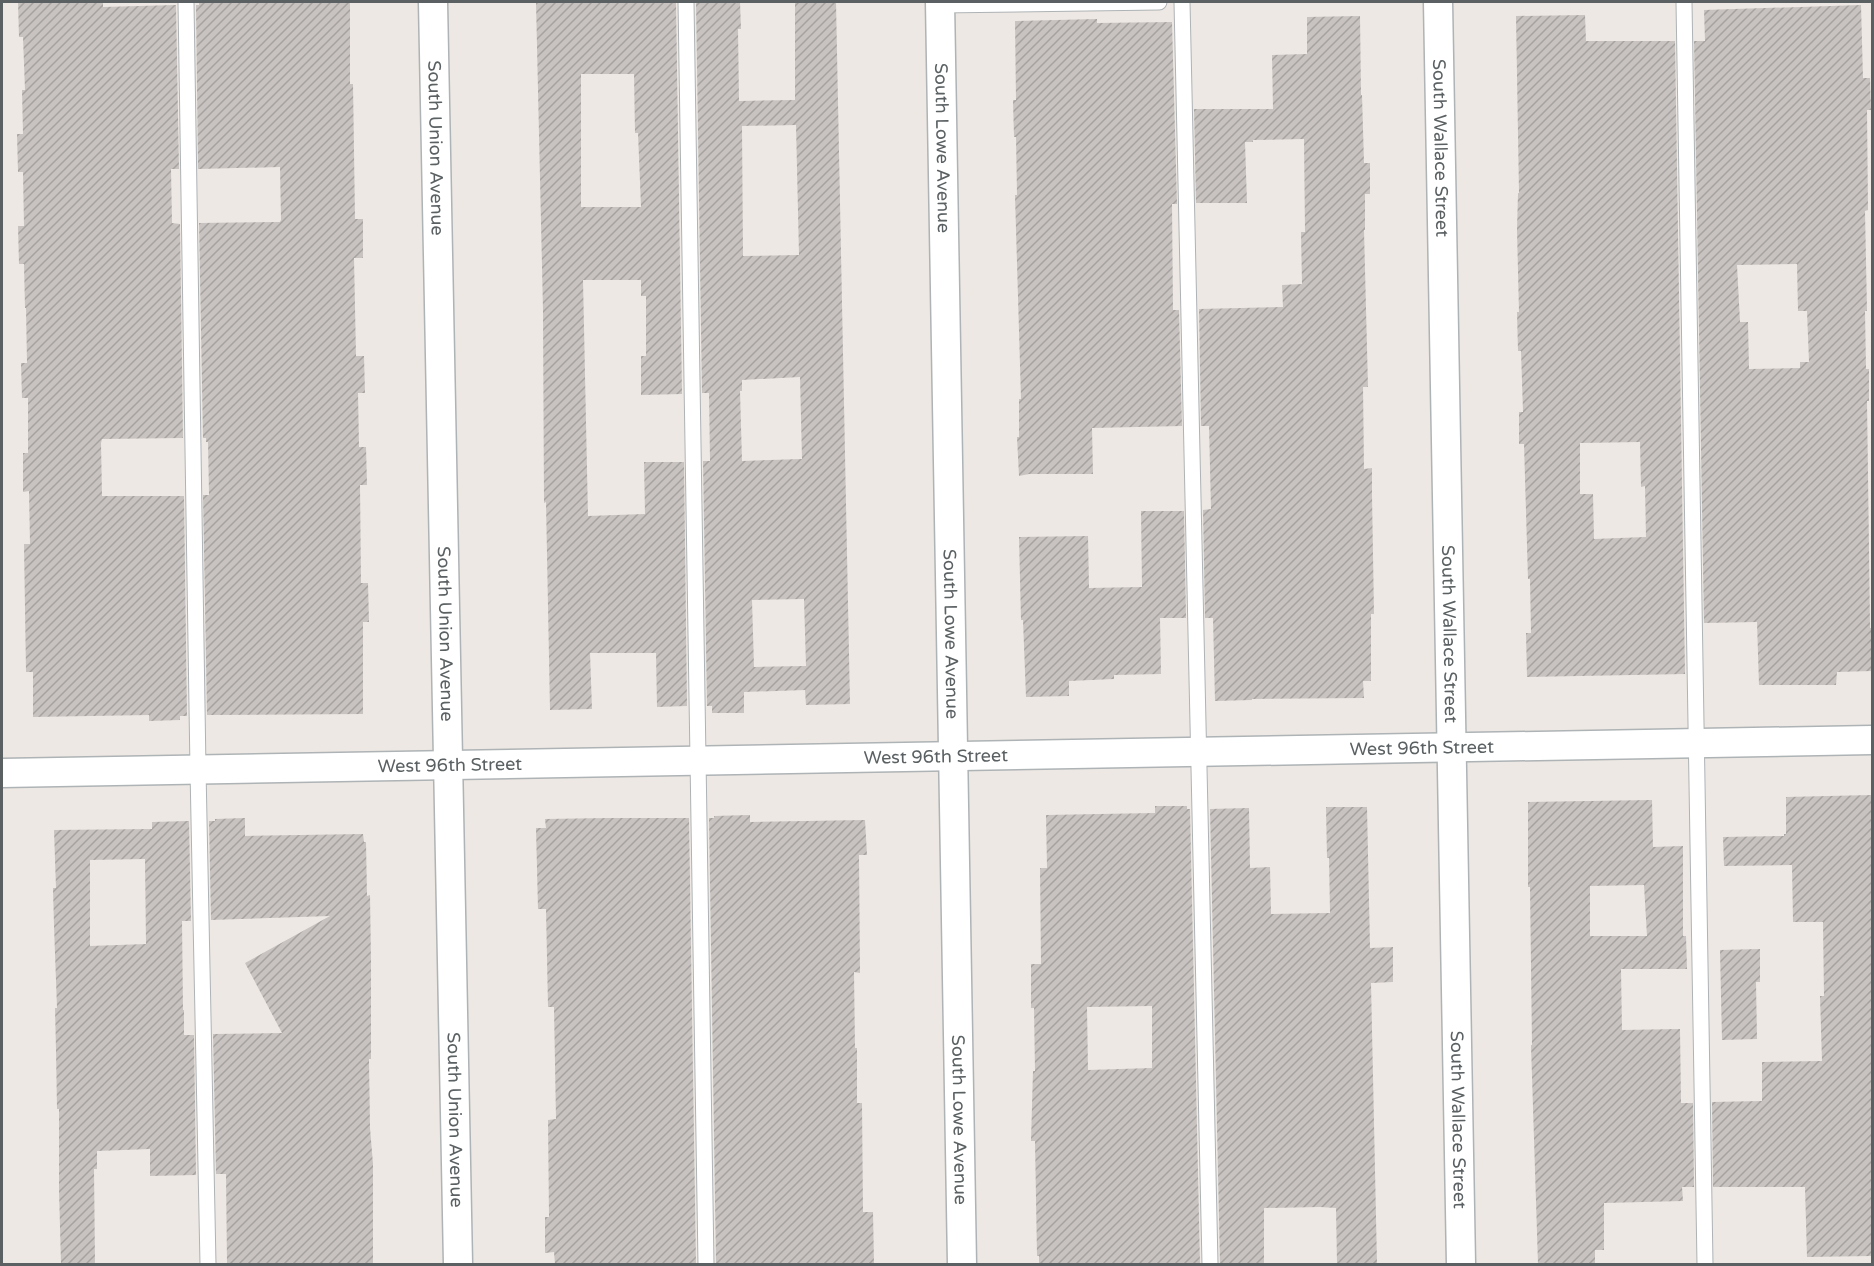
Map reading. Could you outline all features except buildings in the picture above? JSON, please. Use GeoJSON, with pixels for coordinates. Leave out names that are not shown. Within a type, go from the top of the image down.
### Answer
{"type":"FeatureCollection","features":[{"type":"Feature","properties":{"kind":"street","name":"South Union Avenue"},"geometry":{"type":"LineString","coordinates":[[433,2],[458,1264]]}},
{"type":"Feature","properties":{"kind":"street","name":"South Wallace Street"},"geometry":{"type":"LineString","coordinates":[[1438,2],[1461,1264]]}},
{"type":"Feature","properties":{"kind":"street","name":"South Lowe Avenue"},"geometry":{"type":"LineString","coordinates":[[940,3],[962,1264]]}},
{"type":"Feature","properties":{"kind":"street","name":"West 96th Street"},"geometry":{"type":"LineString","coordinates":[[2,773],[1872,740]]}},
{"type":"Feature","properties":{"kind":"lane"},"geometry":{"type":"LineString","coordinates":[[186,2],[208,1264]]}},
{"type":"Feature","properties":{"kind":"lane"},"geometry":{"type":"LineString","coordinates":[[686,2],[706,1264]]}},
{"type":"Feature","properties":{"kind":"lane"},"geometry":{"type":"LineString","coordinates":[[940,3],[1159,2]]}},
{"type":"Feature","properties":{"kind":"lane"},"geometry":{"type":"LineString","coordinates":[[1182,2],[1210,1264]]}},
{"type":"Feature","properties":{"kind":"lane"},"geometry":{"type":"LineString","coordinates":[[1684,2],[1705,1264]]}}]}
